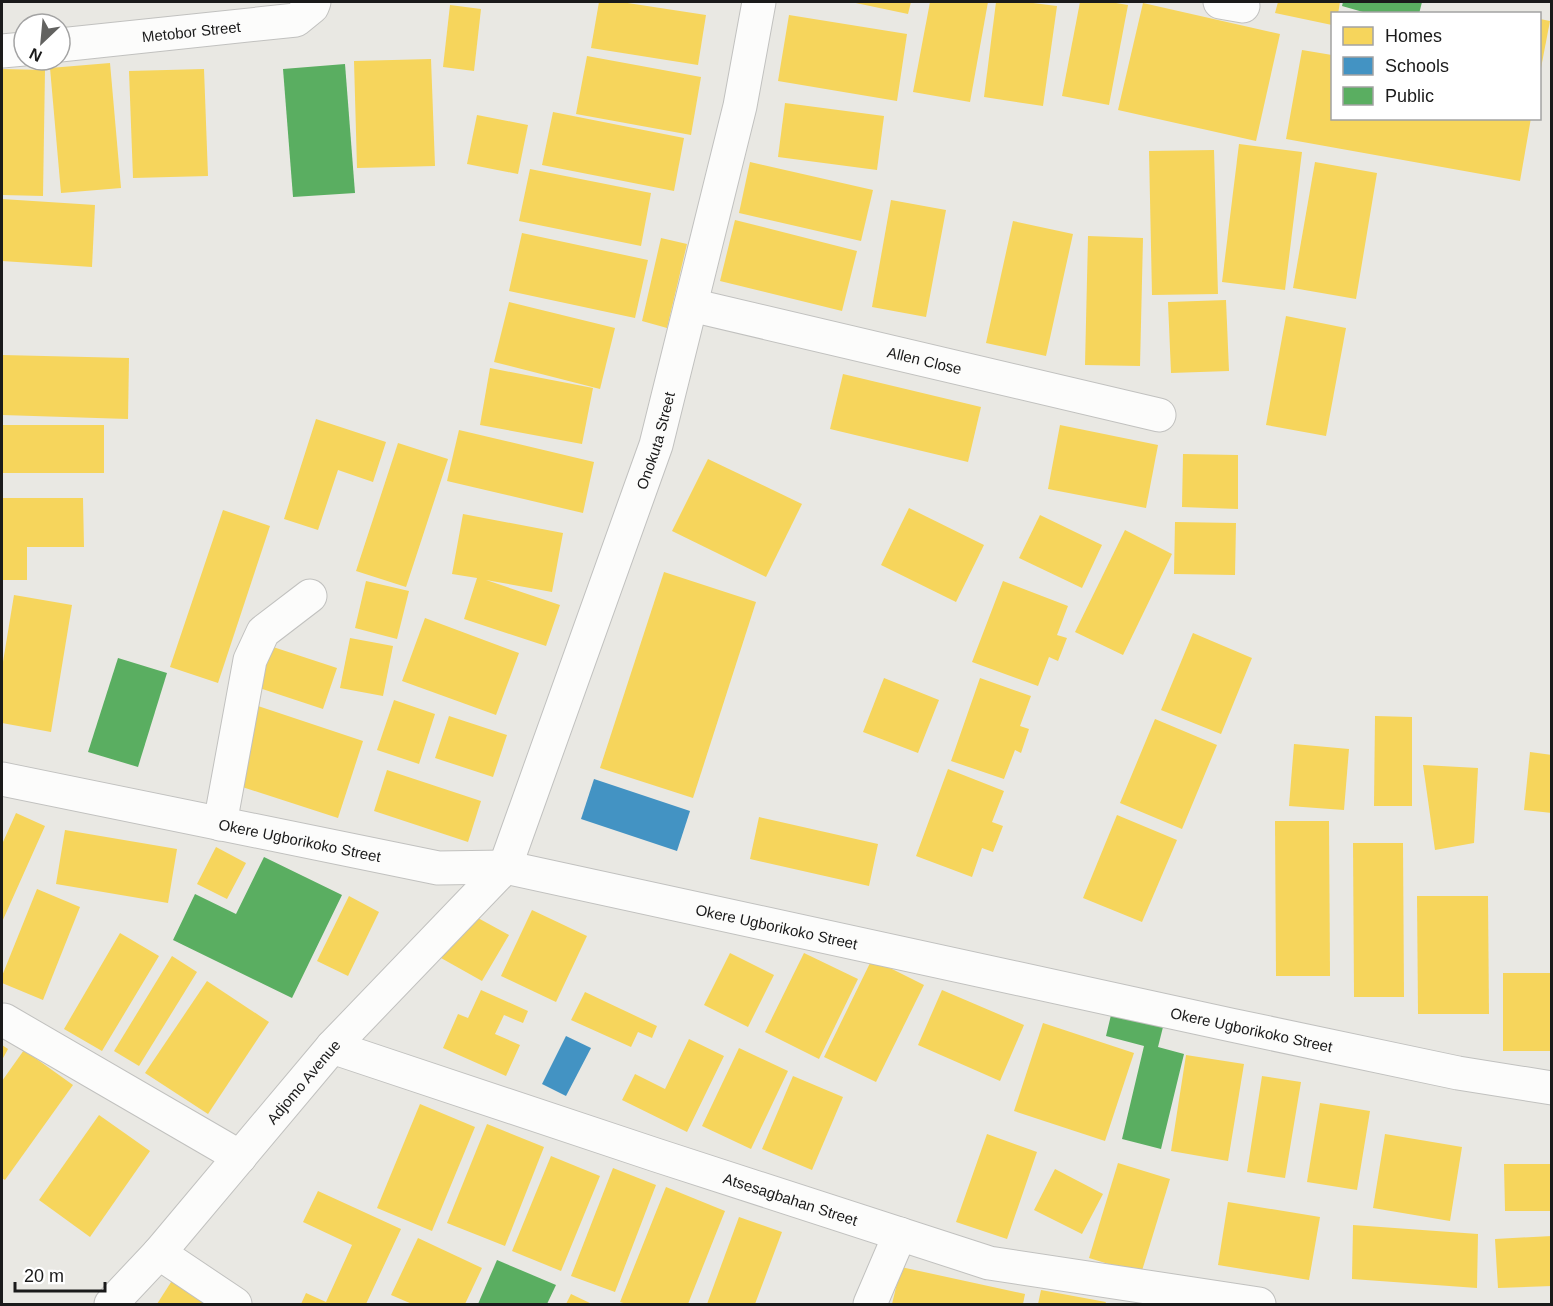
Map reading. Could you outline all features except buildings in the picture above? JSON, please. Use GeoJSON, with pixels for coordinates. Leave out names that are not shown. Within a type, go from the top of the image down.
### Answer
{"type":"FeatureCollection","features":[{"type":"Feature","properties":{"kind":"street","name":"Metobor Street"},"geometry":{"type":"LineString","coordinates":[[72,44],[296,20],[312,7],[314,2]]}},
{"type":"Feature","properties":{"kind":"street","name":"Onokuta Street"},"geometry":{"type":"LineString","coordinates":[[505,867],[656,445],[740,106],[759,2]]}},
{"type":"Feature","properties":{"kind":"street","name":"Allen Close"},"geometry":{"type":"LineString","coordinates":[[691,305],[1159,415]]}},
{"type":"Feature","properties":{"kind":"street"},"geometry":{"type":"LineString","coordinates":[[220,824],[250,660],[263,632],[310,596]]}},
{"type":"Feature","properties":{"kind":"street","name":"Okere Ugborikoko Street"},"geometry":{"type":"LineString","coordinates":[[2,779],[438,868],[505,867],[1458,1073],[1551,1088]]}},
{"type":"Feature","properties":{"kind":"street","name":"Adjomo Avenue"},"geometry":{"type":"LineString","coordinates":[[111,1305],[159,1253],[332,1047],[505,867]]}},
{"type":"Feature","properties":{"kind":"street"},"geometry":{"type":"LineString","coordinates":[[4,1020],[240,1157]]}},
{"type":"Feature","properties":{"kind":"street","name":"Atsesagbahan Street"},"geometry":{"type":"LineString","coordinates":[[332,1047],[645,1152],[989,1263],[1259,1305]]}},
{"type":"Feature","properties":{"kind":"street"},"geometry":{"type":"LineString","coordinates":[[870,1305],[900,1234]]}},
{"type":"Feature","properties":{"kind":"street"},"geometry":{"type":"LineString","coordinates":[[159,1253],[235,1305]]}}]}
